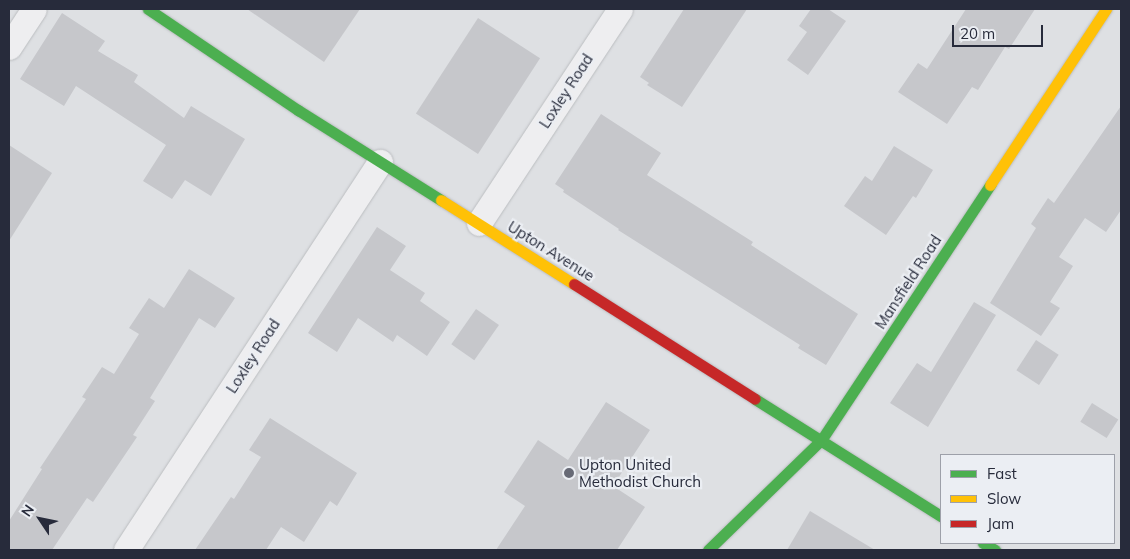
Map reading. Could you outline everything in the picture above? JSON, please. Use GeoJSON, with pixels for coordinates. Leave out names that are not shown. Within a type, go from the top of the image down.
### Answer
{"type":"FeatureCollection","features":[{"type":"Feature","properties":{"kind":"street"},"geometry":{"type":"LineString","coordinates":[[9,47],[34,9]]}},
{"type":"Feature","properties":{"kind":"street","name":"Upton Avenue"},"geometry":{"type":"LineString","coordinates":[[148,9],[380,162],[822,439],[940,515]]}},
{"type":"Feature","properties":{"kind":"street","name":"Loxley Road"},"geometry":{"type":"LineString","coordinates":[[479,223],[620,9]]}},
{"type":"Feature","properties":{"kind":"street","name":"Mansfield Road"},"geometry":{"type":"LineString","coordinates":[[708,550],[822,439],[1106,9]]}},
{"type":"Feature","properties":{"kind":"street","name":"Loxley Road"},"geometry":{"type":"LineString","coordinates":[[126,550],[380,162]]}},
{"type":"Feature","properties":{"kind":"building"},"geometry":{"type":"Polygon","coordinates":[[[247,9],[360,9],[324,62],[247,9]]]}},
{"type":"Feature","properties":{"kind":"building"},"geometry":{"type":"Polygon","coordinates":[[[684,9],[747,9],[682,107],[647,85],[649,83],[640,77],[684,9]]]}},
{"type":"Feature","properties":{"kind":"building"},"geometry":{"type":"Polygon","coordinates":[[[811,9],[828,9],[846,21],[808,75],[787,60],[807,32],[799,26],[811,9]]]}},
{"type":"Feature","properties":{"kind":"building"},"geometry":{"type":"Polygon","coordinates":[[[966,9],[1035,9],[1009,49],[1005,47],[978,90],[972,87],[947,124],[898,92],[918,63],[927,69],[966,9]]]}},
{"type":"Feature","properties":{"kind":"building"},"geometry":{"type":"Polygon","coordinates":[[[62,13],[105,41],[98,51],[138,75],[134,82],[184,118],[191,106],[245,139],[211,196],[185,180],[172,199],[143,181],[166,145],[76,86],[64,106],[20,79],[62,13]]]}},
{"type":"Feature","properties":{"kind":"building"},"geometry":{"type":"Polygon","coordinates":[[[478,18],[540,58],[478,154],[416,114],[478,18]]]}},
{"type":"Feature","properties":{"kind":"building"},"geometry":{"type":"Polygon","coordinates":[[[1121,106],[1121,210],[1106,232],[1085,218],[1059,257],[1073,266],[1050,302],[1060,308],[1041,336],[990,303],[1036,228],[1031,224],[1048,198],[1054,203],[1121,106]]]}},
{"type":"Feature","properties":{"kind":"building"},"geometry":{"type":"Polygon","coordinates":[[[601,114],[661,153],[647,175],[753,242],[751,245],[858,314],[826,365],[798,348],[800,345],[618,230],[563,192],[564,190],[555,184],[601,114]]]}},
{"type":"Feature","properties":{"kind":"building"},"geometry":{"type":"Polygon","coordinates":[[[9,145],[52,173],[9,241],[9,145]]]}},
{"type":"Feature","properties":{"kind":"building"},"geometry":{"type":"Polygon","coordinates":[[[894,146],[933,170],[916,198],[913,196],[886,235],[844,206],[865,176],[872,181],[894,146]]]}},
{"type":"Feature","properties":{"kind":"building"},"geometry":{"type":"Polygon","coordinates":[[[377,227],[406,246],[390,270],[425,293],[420,301],[450,322],[427,356],[397,335],[393,342],[358,318],[337,352],[308,333],[377,227]]]}},
{"type":"Feature","properties":{"kind":"building"},"geometry":{"type":"Polygon","coordinates":[[[189,269],[235,298],[215,328],[199,318],[150,398],[155,401],[133,435],[137,437],[93,502],[87,498],[52,550],[9,550],[9,521],[42,469],[40,468],[86,399],[82,397],[102,367],[114,374],[139,334],[129,328],[149,298],[164,308],[189,269]]]}},
{"type":"Feature","properties":{"kind":"building"},"geometry":{"type":"Polygon","coordinates":[[[974,302],[996,315],[928,427],[890,403],[917,363],[931,372],[974,302]]]}},
{"type":"Feature","properties":{"kind":"building"},"geometry":{"type":"Polygon","coordinates":[[[476,309],[499,325],[474,360],[451,344],[476,309]]]}},
{"type":"Feature","properties":{"kind":"building"},"geometry":{"type":"Polygon","coordinates":[[[1036,340],[1059,355],[1039,385],[1016,370],[1036,340]]]}},
{"type":"Feature","properties":{"kind":"building","name":"Upton United Methodist Church"},"geometry":{"type":"Polygon","coordinates":[[[606,402],[650,430],[613,486],[645,507],[617,550],[496,550],[525,506],[504,492],[538,440],[568,460],[606,402]]]}},
{"type":"Feature","properties":{"kind":"building"},"geometry":{"type":"Polygon","coordinates":[[[1092,403],[1118,419],[1107,438],[1080,422],[1092,403]]]}},
{"type":"Feature","properties":{"kind":"building"},"geometry":{"type":"Polygon","coordinates":[[[270,418],[357,473],[337,506],[330,501],[304,542],[281,527],[266,550],[195,550],[231,497],[234,499],[261,457],[249,450],[270,418]]]}},
{"type":"Feature","properties":{"kind":"building"},"geometry":{"type":"Polygon","coordinates":[[[810,511],[875,550],[787,550],[810,511]]]}},
{"type":"Feature","properties":{"kind":"traffic: fast"},"geometry":{"type":"LineString","coordinates":[[148,9],[298,110],[441,200]]}},
{"type":"Feature","properties":{"kind":"traffic: fast"},"geometry":{"type":"LineString","coordinates":[[708,550],[822,439],[990,185]]}},
{"type":"Feature","properties":{"kind":"traffic: fast"},"geometry":{"type":"LineString","coordinates":[[755,399],[940,515]]}},
{"type":"Feature","properties":{"kind":"traffic: fast"},"geometry":{"type":"LineString","coordinates":[[985,544],[995,550]]}},
{"type":"Feature","properties":{"kind":"traffic: slow"},"geometry":{"type":"LineString","coordinates":[[990,185],[1106,9]]}},
{"type":"Feature","properties":{"kind":"traffic: slow"},"geometry":{"type":"LineString","coordinates":[[441,200],[574,284]]}},
{"type":"Feature","properties":{"kind":"traffic: jam"},"geometry":{"type":"LineString","coordinates":[[574,284],[755,399]]}},
{"type":"Feature","properties":{"kind":"place","name":"Upton United Methodist Church"},"geometry":{"type":"Point","coordinates":[569,473]}}]}
